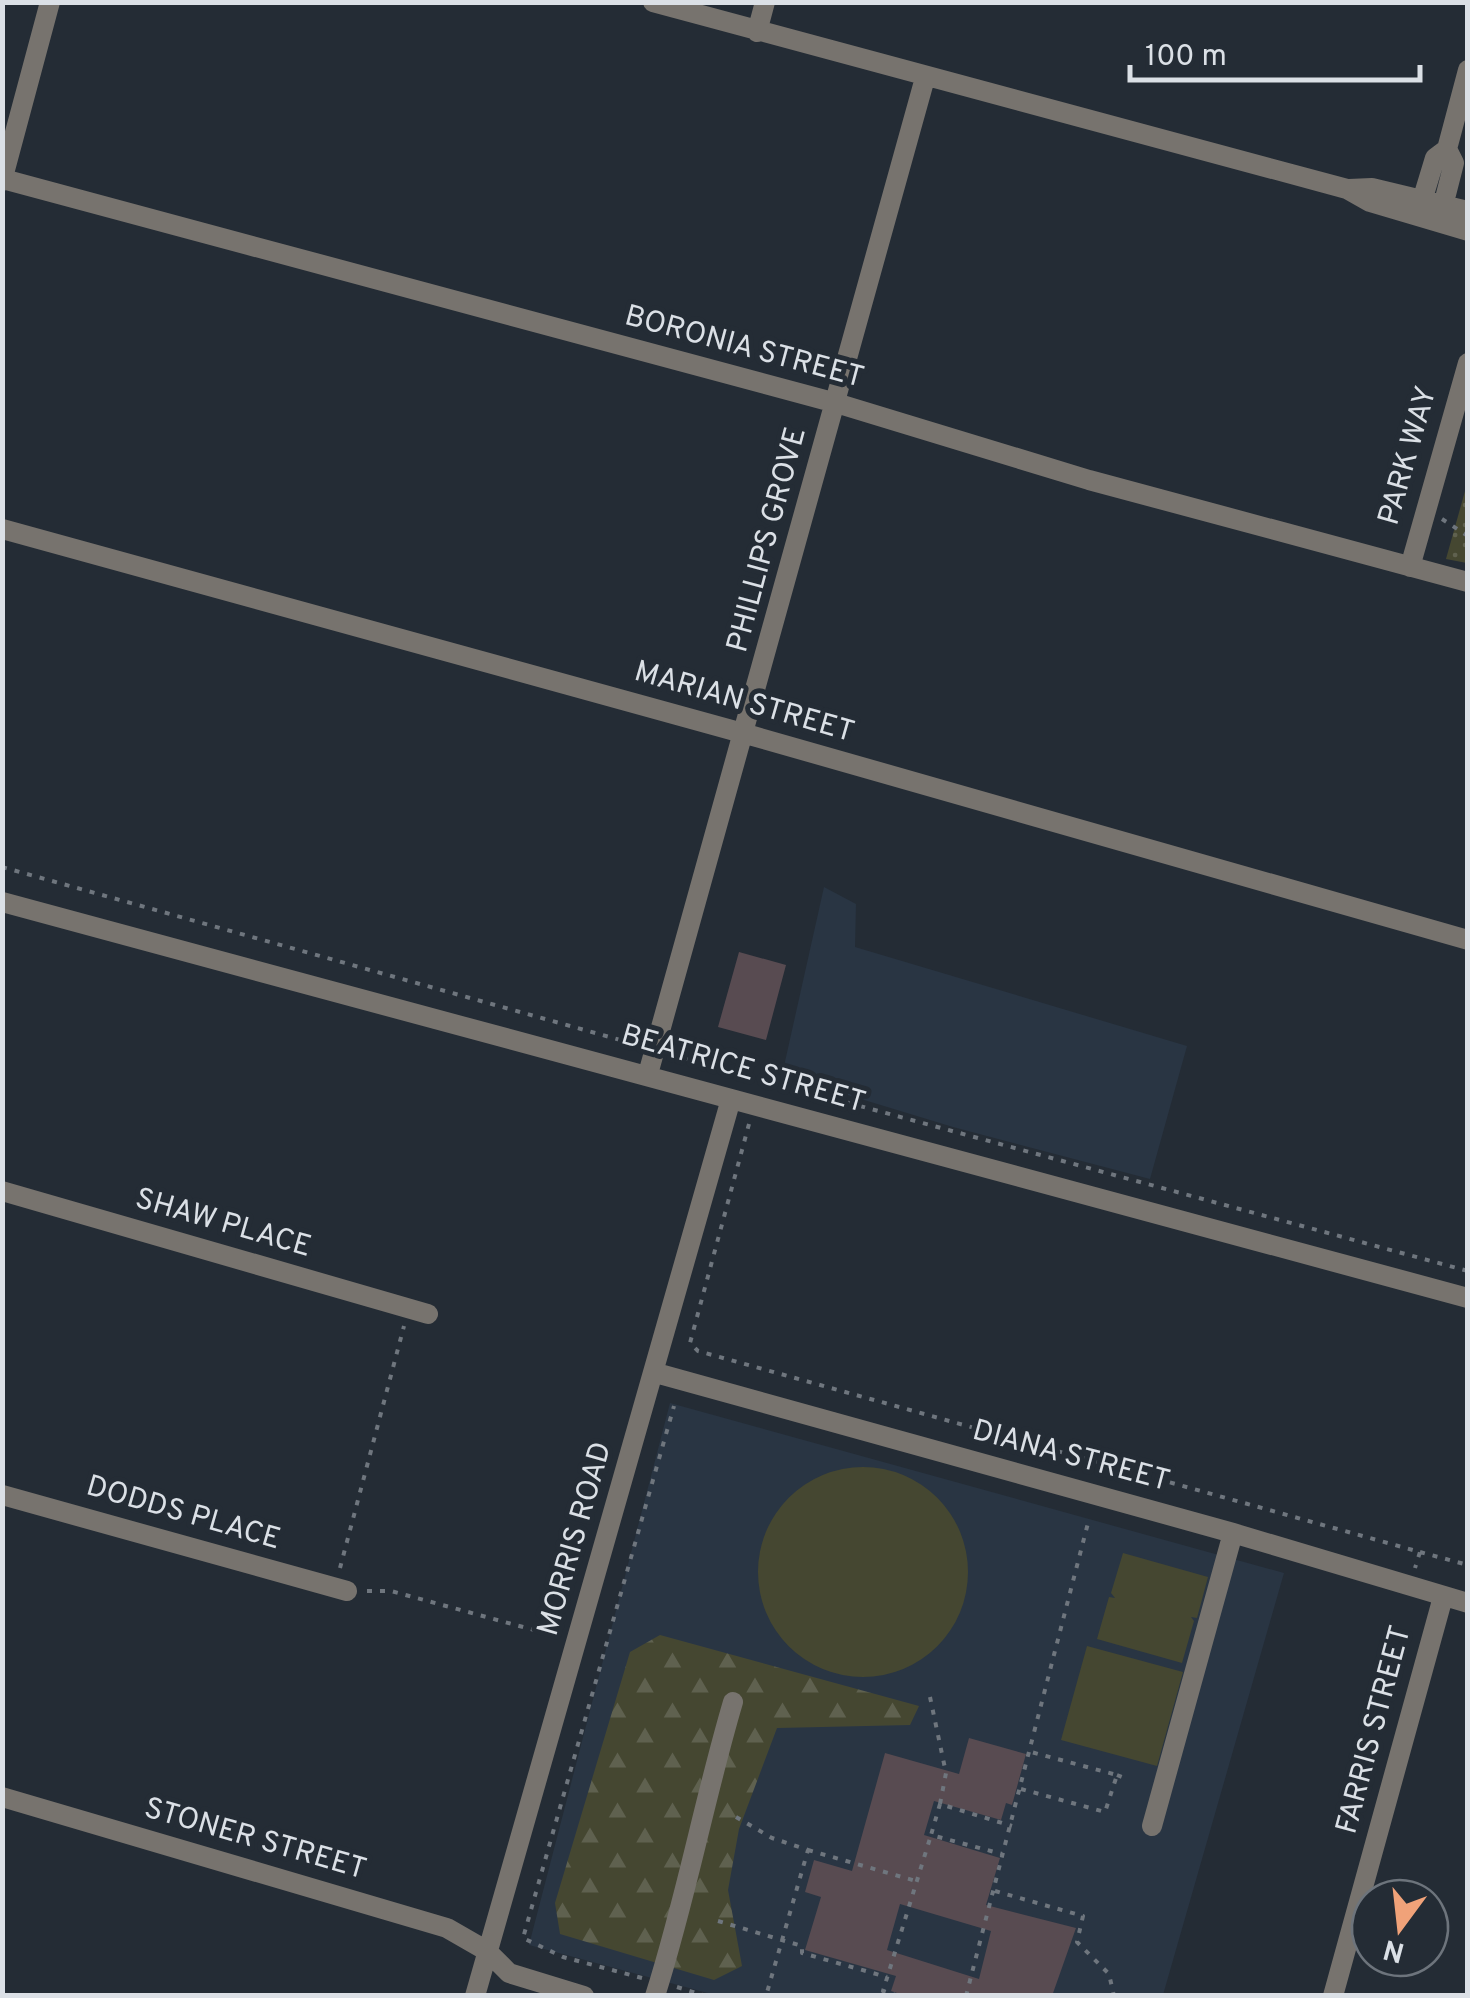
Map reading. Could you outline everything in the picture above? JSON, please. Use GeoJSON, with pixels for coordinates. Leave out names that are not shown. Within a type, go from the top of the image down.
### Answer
{"type":"FeatureCollection","features":[{"type":"Feature","properties":{"kind":"street"},"geometry":{"type":"LineString","coordinates":[[3,180],[50,2]]}},
{"type":"Feature","properties":{"kind":"street"},"geometry":{"type":"LineString","coordinates":[[654,2],[723,12],[757,32],[925,78],[1347,189],[1372,188],[1431,209],[1468,231]]}},
{"type":"Feature","properties":{"kind":"street"},"geometry":{"type":"LineString","coordinates":[[757,32],[765,2]]}},
{"type":"Feature","properties":{"kind":"street"},"geometry":{"type":"LineString","coordinates":[[1431,209],[1454,163],[1447,149],[1468,70]]}},
{"type":"Feature","properties":{"kind":"street","name":"PHILLIPS GROVE"},"geometry":{"type":"LineString","coordinates":[[648,1074],[746,734],[925,78]]}},
{"type":"Feature","properties":{"kind":"street","name":"BORONIA STREET"},"geometry":{"type":"LineString","coordinates":[[3,180],[836,404],[1108,485],[1468,582]]}},
{"type":"Feature","properties":{"kind":"street"},"geometry":{"type":"LineString","coordinates":[[1431,209],[1468,210]]}},
{"type":"Feature","properties":{"kind":"street","name":"PARK WAY"},"geometry":{"type":"LineString","coordinates":[[1410,566],[1468,362]]}},
{"type":"Feature","properties":{"kind":"street","name":"MARIAN STREET"},"geometry":{"type":"LineString","coordinates":[[2,529],[746,734],[1468,940]]}},
{"type":"Feature","properties":{"kind":"street","name":"BEATRICE STREET"},"geometry":{"type":"LineString","coordinates":[[2,902],[1468,1298]]}},
{"type":"Feature","properties":{"kind":"street","name":"MORRIS ROAD"},"geometry":{"type":"LineString","coordinates":[[475,1996],[656,1373],[731,1099]]}},
{"type":"Feature","properties":{"kind":"street","name":"SHAW PLACE"},"geometry":{"type":"LineString","coordinates":[[2,1192],[418,1312]]}},
{"type":"Feature","properties":{"kind":"street","name":"DIANA STREET"},"geometry":{"type":"LineString","coordinates":[[656,1373],[1233,1533],[1468,1604]]}},
{"type":"Feature","properties":{"kind":"street","name":"DODDS PLACE"},"geometry":{"type":"LineString","coordinates":[[2,1496],[341,1589]]}},
{"type":"Feature","properties":{"kind":"street"},"geometry":{"type":"LineString","coordinates":[[1152,1826],[1233,1533]]}},
{"type":"Feature","properties":{"kind":"street","name":"FARRIS STREET"},"geometry":{"type":"LineString","coordinates":[[1333,1996],[1443,1597]]}},
{"type":"Feature","properties":{"kind":"street"},"geometry":{"type":"LineString","coordinates":[[658,1987],[680,1918],[690,1860],[733,1702]]}},
{"type":"Feature","properties":{"kind":"street","name":"STONER STREET"},"geometry":{"type":"LineString","coordinates":[[2,1797],[447,1928],[486,1951],[509,1973],[584,1996]]}},
{"type":"Feature","properties":{"kind":"path"},"geometry":{"type":"LineString","coordinates":[[1424,513],[1454,523],[1468,536]]}},
{"type":"Feature","properties":{"kind":"path"},"geometry":{"type":"LineString","coordinates":[[2,867],[1468,1271]]}},
{"type":"Feature","properties":{"kind":"path"},"geometry":{"type":"LineString","coordinates":[[750,1118],[690,1343],[698,1351],[1468,1565]]}},
{"type":"Feature","properties":{"kind":"path"},"geometry":{"type":"LineString","coordinates":[[418,1312],[341,1589],[391,1591],[577,1641]]}},
{"type":"Feature","properties":{"kind":"path"},"geometry":{"type":"LineString","coordinates":[[674,1406],[522,1938],[563,1957],[658,1987],[706,1996]]}},
{"type":"Feature","properties":{"kind":"path"},"geometry":{"type":"LineString","coordinates":[[966,1996],[1088,1523]]}},
{"type":"Feature","properties":{"kind":"path"},"geometry":{"type":"LineString","coordinates":[[1415,1568],[1420,1552]]}},
{"type":"Feature","properties":{"kind":"path"},"geometry":{"type":"LineString","coordinates":[[898,1996],[883,1991],[946,1773],[930,1697]]}},
{"type":"Feature","properties":{"kind":"path"},"geometry":{"type":"LineString","coordinates":[[1032,1752],[1127,1779]]}},
{"type":"Feature","properties":{"kind":"path"},"geometry":{"type":"LineString","coordinates":[[1022,1789],[1106,1812],[1116,1775]]}},
{"type":"Feature","properties":{"kind":"path"},"geometry":{"type":"LineString","coordinates":[[940,1804],[1012,1826]]}},
{"type":"Feature","properties":{"kind":"path"},"geometry":{"type":"LineString","coordinates":[[736,1817],[772,1838],[916,1882]]}},
{"type":"Feature","properties":{"kind":"path"},"geometry":{"type":"LineString","coordinates":[[931,1834],[1004,1854]]}},
{"type":"Feature","properties":{"kind":"path"},"geometry":{"type":"LineString","coordinates":[[766,1996],[808,1850]]}},
{"type":"Feature","properties":{"kind":"path"},"geometry":{"type":"LineString","coordinates":[[994,1891],[1083,1916],[1077,1942],[1109,1974],[1114,1996]]}},
{"type":"Feature","properties":{"kind":"path"},"geometry":{"type":"LineString","coordinates":[[718,1921],[802,1946],[802,1953],[887,1976]]}},
{"type":"Feature","properties":{"kind":"shaded area"},"geometry":{"type":"Polygon","coordinates":[[[824,887],[856,904],[855,947],[1187,1046],[1150,1179],[953,1127],[782,1075],[824,887]]]}},
{"type":"Feature","properties":{"kind":"shaded area"},"geometry":{"type":"Polygon","coordinates":[[[670,1403],[1284,1573],[1163,1995],[715,1995],[529,1945],[670,1403]]]}},
{"type":"Feature","properties":{"kind":"green space"},"geometry":{"type":"Polygon","coordinates":[[[1467,484],[1467,563],[1446,559],[1467,484]]]}},
{"type":"Feature","properties":{"kind":"green space"},"geometry":{"type":"Polygon","coordinates":[[[863,1467],[903,1475],[937,1498],[960,1532],[968,1572],[960,1612],[937,1646],[903,1669],[863,1677],[823,1669],[789,1646],[766,1612],[758,1572],[766,1532],[789,1498],[823,1475],[863,1467]]]}},
{"type":"Feature","properties":{"kind":"green space"},"geometry":{"type":"Polygon","coordinates":[[[1123,1553],[1208,1577],[1197,1618],[1191,1617],[1194,1621],[1182,1663],[1097,1639],[1109,1597],[1115,1598],[1111,1593],[1123,1553]]]}},
{"type":"Feature","properties":{"kind":"green space"},"geometry":{"type":"Polygon","coordinates":[[[660,1635],[919,1706],[910,1725],[777,1728],[739,1829],[728,1890],[742,1966],[714,1980],[560,1934],[555,1903],[630,1652],[660,1635]]]}},
{"type":"Feature","properties":{"kind":"green space"},"geometry":{"type":"Polygon","coordinates":[[[1087,1646],[1183,1672],[1157,1766],[1061,1740],[1087,1646]]]}},
{"type":"Feature","properties":{"kind":"building"},"geometry":{"type":"Polygon","coordinates":[[[739,952],[786,965],[766,1040],[718,1027],[739,952]]]}},
{"type":"Feature","properties":{"kind":"building"},"geometry":{"type":"Polygon","coordinates":[[[969,1738],[1026,1754],[1012,1805],[1006,1803],[1001,1820],[934,1801],[924,1835],[1000,1858],[986,1905],[1076,1928],[1052,1996],[906,1996],[891,1991],[896,1976],[805,1950],[821,1897],[805,1892],[814,1860],[852,1871],[885,1753],[959,1774],[969,1738]],[[900,1904],[887,1950],[979,1979],[991,1931],[900,1904]]]}}]}
